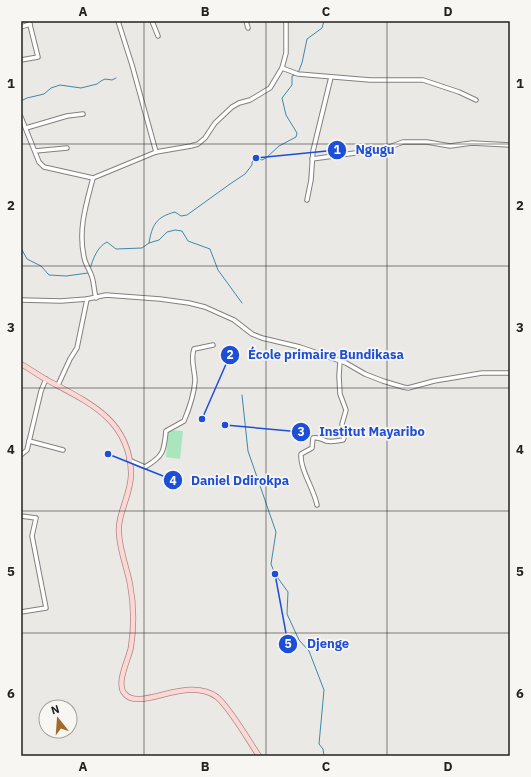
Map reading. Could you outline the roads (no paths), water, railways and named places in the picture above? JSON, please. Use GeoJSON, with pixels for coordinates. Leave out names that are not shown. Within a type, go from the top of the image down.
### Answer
{"type":"FeatureCollection","features":[{"type":"Feature","properties":{"kind":"main road"},"geometry":{"type":"LineString","coordinates":[[21,364],[92,404],[106,415],[119,431],[127,450],[131,473],[130,484],[119,522],[119,535],[130,586],[134,620],[130,650],[122,679],[124,694],[132,699],[142,700],[185,689],[209,693],[222,702],[259,756]]}},
{"type":"Feature","properties":{"kind":"street"},"geometry":{"type":"LineString","coordinates":[[118,21],[156,152]]}},
{"type":"Feature","properties":{"kind":"street"},"geometry":{"type":"LineString","coordinates":[[152,21],[158,36]]}},
{"type":"Feature","properties":{"kind":"street"},"geometry":{"type":"LineString","coordinates":[[246,21],[248,28]]}},
{"type":"Feature","properties":{"kind":"street"},"geometry":{"type":"LineString","coordinates":[[21,117],[39,162],[44,167],[51,170],[94,178],[156,152],[198,144],[205,138],[215,123],[232,107],[250,100],[270,88],[282,68],[286,53],[286,21]]}},
{"type":"Feature","properties":{"kind":"street"},"geometry":{"type":"LineString","coordinates":[[21,27],[29,23],[38,57],[21,60]]}},
{"type":"Feature","properties":{"kind":"street"},"geometry":{"type":"LineString","coordinates":[[282,68],[298,74],[331,77],[370,80],[423,80],[459,92],[476,100]]}},
{"type":"Feature","properties":{"kind":"street"},"geometry":{"type":"LineString","coordinates":[[307,200],[311,180],[313,151],[331,77]]}},
{"type":"Feature","properties":{"kind":"street"},"geometry":{"type":"LineString","coordinates":[[26,128],[67,116],[83,114]]}},
{"type":"Feature","properties":{"kind":"street"},"geometry":{"type":"LineString","coordinates":[[312,159],[384,149],[403,142],[427,142],[450,146],[472,143],[510,145]]}},
{"type":"Feature","properties":{"kind":"street"},"geometry":{"type":"LineString","coordinates":[[35,151],[67,148]]}},
{"type":"Feature","properties":{"kind":"street"},"geometry":{"type":"LineString","coordinates":[[94,178],[82,224],[82,242],[86,264],[92,277],[96,298]]}},
{"type":"Feature","properties":{"kind":"street"},"geometry":{"type":"LineString","coordinates":[[21,300],[61,301],[96,298],[106,295],[185,302],[205,307],[234,320],[252,334],[262,338],[300,347],[340,361],[382,381],[403,388],[434,381],[482,374],[510,373]]}},
{"type":"Feature","properties":{"kind":"street"},"geometry":{"type":"LineString","coordinates":[[58,385],[70,359],[77,348],[87,299]]}},
{"type":"Feature","properties":{"kind":"street"},"geometry":{"type":"LineString","coordinates":[[129,460],[145,467],[162,455],[166,431],[184,421],[190,404],[195,381],[192,356],[194,349],[213,345]]}},
{"type":"Feature","properties":{"kind":"street"},"geometry":{"type":"LineString","coordinates":[[317,505],[315,494],[310,487],[300,456],[302,452],[312,448],[313,438],[320,438],[327,441],[343,440],[342,424],[346,410],[340,394],[340,361]]}},
{"type":"Feature","properties":{"kind":"street"},"geometry":{"type":"LineString","coordinates":[[21,455],[27,450],[41,391],[46,379]]}},
{"type":"Feature","properties":{"kind":"street"},"geometry":{"type":"LineString","coordinates":[[29,441],[62,450]]}},
{"type":"Feature","properties":{"kind":"street"},"geometry":{"type":"LineString","coordinates":[[21,516],[36,518],[32,536],[46,608],[21,612]]}},
{"type":"Feature","properties":{"kind":"waterway"},"geometry":{"type":"LineString","coordinates":[[298,73],[302,63],[307,39],[322,28],[324,21]]}},
{"type":"Feature","properties":{"kind":"waterway"},"geometry":{"type":"LineString","coordinates":[[149,243],[156,223],[163,216],[175,212],[181,216],[187,215],[245,174],[256,158],[262,160],[266,158],[279,146],[296,137],[297,133],[286,115],[282,98],[292,85],[292,76],[295,75]]}},
{"type":"Feature","properties":{"kind":"waterway"},"geometry":{"type":"LineString","coordinates":[[21,101],[44,94],[51,88],[60,85],[81,88],[97,84],[105,79],[112,80],[116,78]]}},
{"type":"Feature","properties":{"kind":"waterway"},"geometry":{"type":"LineString","coordinates":[[90,269],[98,250],[107,242],[116,249],[142,248],[149,243],[159,240],[167,232],[175,230],[182,231],[188,241],[210,249],[218,270],[242,303]]}},
{"type":"Feature","properties":{"kind":"waterway"},"geometry":{"type":"LineString","coordinates":[[21,248],[27,259],[41,266],[49,275],[66,276],[88,273]]}},
{"type":"Feature","properties":{"kind":"waterway"},"geometry":{"type":"LineString","coordinates":[[242,395],[248,451],[276,532],[271,564],[275,574],[288,592],[287,614],[299,640],[309,651],[324,690],[319,744],[323,749],[324,756]]}},
{"type":"Feature","properties":{"kind":"place","name":"Ngugu"},"geometry":{"type":"Point","coordinates":[256,158]}},
{"type":"Feature","properties":{"kind":"place","name":"École primaire Bundikasa"},"geometry":{"type":"Point","coordinates":[202,419]}},
{"type":"Feature","properties":{"kind":"place","name":"Institut Mayaribo"},"geometry":{"type":"Point","coordinates":[225,425]}},
{"type":"Feature","properties":{"kind":"place","name":"Daniel Ddirokpa"},"geometry":{"type":"Point","coordinates":[108,454]}},
{"type":"Feature","properties":{"kind":"place","name":"Djenge"},"geometry":{"type":"Point","coordinates":[275,574]}}]}
